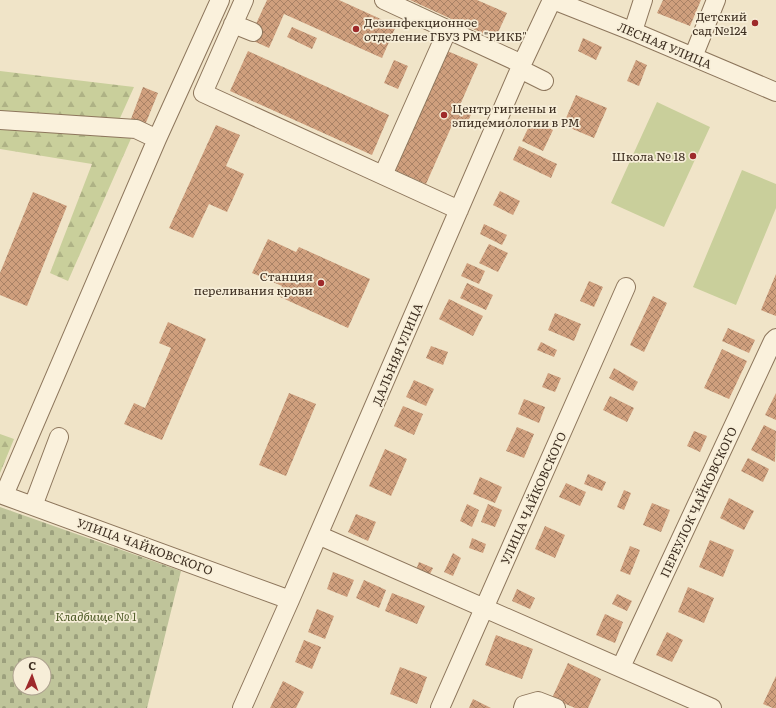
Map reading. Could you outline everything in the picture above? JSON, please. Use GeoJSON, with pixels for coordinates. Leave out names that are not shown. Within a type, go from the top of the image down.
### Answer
{"type":"FeatureCollection","features":[{"type":"Feature","properties":{"kind":"street"},"geometry":{"type":"LineString","coordinates":[[2,494],[157,139],[220,0]]}},
{"type":"Feature","properties":{"kind":"street"},"geometry":{"type":"LineString","coordinates":[[244,0],[203,93],[459,210]]}},
{"type":"Feature","properties":{"kind":"street"},"geometry":{"type":"LineString","coordinates":[[384,0],[448,29],[521,66],[544,81]]}},
{"type":"Feature","properties":{"kind":"street","name":"ЛЕСНАЯ УЛИЦА"},"geometry":{"type":"LineString","coordinates":[[553,0],[776,92]]}},
{"type":"Feature","properties":{"kind":"street","name":"ДАЛЬНЯЯ УЛИЦА"},"geometry":{"type":"LineString","coordinates":[[242,708],[521,66],[553,0]]}},
{"type":"Feature","properties":{"kind":"street"},"geometry":{"type":"LineString","coordinates":[[633,32],[643,0]]}},
{"type":"Feature","properties":{"kind":"street"},"geometry":{"type":"LineString","coordinates":[[693,57],[716,0]]}},
{"type":"Feature","properties":{"kind":"street"},"geometry":{"type":"LineString","coordinates":[[233,24],[252,32]]}},
{"type":"Feature","properties":{"kind":"street"},"geometry":{"type":"LineString","coordinates":[[383,175],[448,29]]}},
{"type":"Feature","properties":{"kind":"street"},"geometry":{"type":"LineString","coordinates":[[0,120],[136,130],[157,139]]}},
{"type":"Feature","properties":{"kind":"street","name":"УЛИЦА ЧАЙКОВСКОГО"},"geometry":{"type":"LineString","coordinates":[[440,708],[626,287]]}},
{"type":"Feature","properties":{"kind":"street","name":"ПЕРЕУЛОК ЧАЙКОВСКОГО"},"geometry":{"type":"LineString","coordinates":[[621,668],[773,341],[776,338]]}},
{"type":"Feature","properties":{"kind":"street"},"geometry":{"type":"LineString","coordinates":[[33,506],[59,437]]}},
{"type":"Feature","properties":{"kind":"street","name":"УЛИЦА ЧАЙКОВСКОГО"},"geometry":{"type":"LineString","coordinates":[[2,494],[290,600]]}},
{"type":"Feature","properties":{"kind":"street"},"geometry":{"type":"LineString","coordinates":[[318,535],[712,708]]}},
{"type":"Feature","properties":{"kind":"street"},"geometry":{"type":"LineString","coordinates":[[523,708],[524,705],[538,701],[556,708]]}},
{"type":"Feature","properties":{"kind":"green space"},"geometry":{"type":"Polygon","coordinates":[[[0,71],[134,87],[116,127],[133,134],[68,281],[50,273],[92,164],[0,149],[0,71]]]}},
{"type":"Feature","properties":{"kind":"green space"},"geometry":{"type":"Polygon","coordinates":[[[657,102],[710,127],[664,227],[611,203],[657,102]]]}},
{"type":"Feature","properties":{"kind":"green space"},"geometry":{"type":"Polygon","coordinates":[[[742,170],[776,184],[776,208],[736,305],[693,287],[742,170]]]}},
{"type":"Feature","properties":{"kind":"green space"},"geometry":{"type":"Polygon","coordinates":[[[0,434],[14,439],[0,473],[0,434]]]}},
{"type":"Feature","properties":{"kind":"green space","name":"Кладбище № 1"},"geometry":{"type":"Polygon","coordinates":[[[0,507],[181,571],[147,708],[0,708],[0,507]]]}},
{"type":"Feature","properties":{"kind":"building","name":"Дезинфекционное отделение ГБУЗ РМ \"РИКБ\""},"geometry":{"type":"Polygon","coordinates":[[[267,0],[339,0],[396,26],[382,58],[284,14],[269,48],[249,39],[267,0]]]}},
{"type":"Feature","properties":{"kind":"building"},"geometry":{"type":"Polygon","coordinates":[[[410,0],[477,0],[507,13],[495,39],[410,0]]]}},
{"type":"Feature","properties":{"kind":"building"},"geometry":{"type":"Polygon","coordinates":[[[663,0],[701,0],[690,26],[657,13],[663,0]]]}},
{"type":"Feature","properties":{"kind":"building"},"geometry":{"type":"Polygon","coordinates":[[[292,27],[317,38],[312,49],[287,37],[292,27]]]}},
{"type":"Feature","properties":{"kind":"building"},"geometry":{"type":"Polygon","coordinates":[[[583,38],[602,47],[596,60],[578,51],[583,38]]]}},
{"type":"Feature","properties":{"kind":"building","name":"Центр гигиены и эпидемиологии в РМ"},"geometry":{"type":"Polygon","coordinates":[[[445,50],[478,64],[460,105],[473,110],[465,128],[453,123],[426,184],[392,169],[445,50]]]}},
{"type":"Feature","properties":{"kind":"building"},"geometry":{"type":"Polygon","coordinates":[[[248,51],[389,115],[372,155],[230,91],[248,51]]]}},
{"type":"Feature","properties":{"kind":"building"},"geometry":{"type":"Polygon","coordinates":[[[394,60],[408,66],[398,89],[384,83],[394,60]]]}},
{"type":"Feature","properties":{"kind":"building"},"geometry":{"type":"Polygon","coordinates":[[[636,60],[647,65],[639,86],[627,81],[636,60]]]}},
{"type":"Feature","properties":{"kind":"building"},"geometry":{"type":"Polygon","coordinates":[[[143,87],[158,93],[145,125],[131,119],[143,87]]]}},
{"type":"Feature","properties":{"kind":"building"},"geometry":{"type":"Polygon","coordinates":[[[576,95],[607,108],[594,138],[563,125],[576,95]]]}},
{"type":"Feature","properties":{"kind":"building"},"geometry":{"type":"Polygon","coordinates":[[[532,120],[553,130],[543,151],[522,141],[532,120]]]}},
{"type":"Feature","properties":{"kind":"building"},"geometry":{"type":"Polygon","coordinates":[[[216,125],[240,135],[226,166],[244,174],[227,212],[209,204],[193,238],[169,228],[216,125]]]}},
{"type":"Feature","properties":{"kind":"building"},"geometry":{"type":"Polygon","coordinates":[[[519,146],[557,164],[551,178],[513,160],[519,146]]]}},
{"type":"Feature","properties":{"kind":"building"},"geometry":{"type":"Polygon","coordinates":[[[500,191],[520,201],[513,215],[493,205],[500,191]]]}},
{"type":"Feature","properties":{"kind":"building"},"geometry":{"type":"Polygon","coordinates":[[[33,192],[67,206],[27,306],[0,295],[0,273],[33,192]]]}},
{"type":"Feature","properties":{"kind":"building"},"geometry":{"type":"Polygon","coordinates":[[[484,224],[507,235],[502,245],[480,234],[484,224]]]}},
{"type":"Feature","properties":{"kind":"building","name":"Станция переливания крови"},"geometry":{"type":"Polygon","coordinates":[[[268,239],[296,252],[299,247],[370,279],[348,328],[278,296],[282,286],[252,273],[268,239]]]}},
{"type":"Feature","properties":{"kind":"building"},"geometry":{"type":"Polygon","coordinates":[[[489,244],[508,253],[498,272],[479,263],[489,244]]]}},
{"type":"Feature","properties":{"kind":"building"},"geometry":{"type":"Polygon","coordinates":[[[467,263],[485,271],[479,284],[461,276],[467,263]]]}},
{"type":"Feature","properties":{"kind":"building"},"geometry":{"type":"Polygon","coordinates":[[[776,274],[776,316],[761,310],[776,274]]]}},
{"type":"Feature","properties":{"kind":"building"},"geometry":{"type":"Polygon","coordinates":[[[589,281],[603,287],[594,307],[580,301],[589,281]]]}},
{"type":"Feature","properties":{"kind":"building"},"geometry":{"type":"Polygon","coordinates":[[[467,283],[493,295],[486,310],[460,298],[467,283]]]}},
{"type":"Feature","properties":{"kind":"building"},"geometry":{"type":"Polygon","coordinates":[[[653,296],[667,303],[644,352],[630,345],[653,296]]]}},
{"type":"Feature","properties":{"kind":"building"},"geometry":{"type":"Polygon","coordinates":[[[449,299],[483,316],[473,336],[439,319],[449,299]]]}},
{"type":"Feature","properties":{"kind":"building"},"geometry":{"type":"Polygon","coordinates":[[[555,313],[581,324],[574,341],[548,330],[555,313]]]}},
{"type":"Feature","properties":{"kind":"building"},"geometry":{"type":"Polygon","coordinates":[[[168,322],[206,339],[162,440],[124,424],[134,403],[145,408],[171,348],[159,343],[168,322]]]}},
{"type":"Feature","properties":{"kind":"building"},"geometry":{"type":"Polygon","coordinates":[[[728,328],[755,340],[749,353],[722,341],[728,328]]]}},
{"type":"Feature","properties":{"kind":"building"},"geometry":{"type":"Polygon","coordinates":[[[541,342],[557,350],[554,357],[537,350],[541,342]]]}},
{"type":"Feature","properties":{"kind":"building"},"geometry":{"type":"Polygon","coordinates":[[[431,346],[448,352],[443,365],[426,358],[431,346]]]}},
{"type":"Feature","properties":{"kind":"building"},"geometry":{"type":"Polygon","coordinates":[[[722,349],[747,361],[729,399],[704,388],[722,349]]]}},
{"type":"Feature","properties":{"kind":"building"},"geometry":{"type":"Polygon","coordinates":[[[614,368],[638,382],[633,391],[609,378],[614,368]]]}},
{"type":"Feature","properties":{"kind":"building"},"geometry":{"type":"Polygon","coordinates":[[[548,373],[561,378],[555,392],[542,387],[548,373]]]}},
{"type":"Feature","properties":{"kind":"building"},"geometry":{"type":"Polygon","coordinates":[[[414,380],[434,389],[426,406],[406,397],[414,380]]]}},
{"type":"Feature","properties":{"kind":"building"},"geometry":{"type":"Polygon","coordinates":[[[289,393],[316,404],[286,476],[259,465],[289,393]]]}},
{"type":"Feature","properties":{"kind":"building"},"geometry":{"type":"Polygon","coordinates":[[[776,393],[776,420],[765,415],[776,393]]]}},
{"type":"Feature","properties":{"kind":"building"},"geometry":{"type":"Polygon","coordinates":[[[610,396],[634,408],[627,422],[603,410],[610,396]]]}},
{"type":"Feature","properties":{"kind":"building"},"geometry":{"type":"Polygon","coordinates":[[[524,399],[545,407],[539,423],[518,414],[524,399]]]}},
{"type":"Feature","properties":{"kind":"building"},"geometry":{"type":"Polygon","coordinates":[[[403,406],[423,414],[414,435],[394,426],[403,406]]]}},
{"type":"Feature","properties":{"kind":"building"},"geometry":{"type":"Polygon","coordinates":[[[764,425],[776,431],[775,462],[751,450],[764,425]]]}},
{"type":"Feature","properties":{"kind":"building"},"geometry":{"type":"Polygon","coordinates":[[[517,427],[534,434],[524,458],[506,451],[517,427]]]}},
{"type":"Feature","properties":{"kind":"building"},"geometry":{"type":"Polygon","coordinates":[[[694,431],[707,436],[700,452],[687,446],[694,431]]]}},
{"type":"Feature","properties":{"kind":"building"},"geometry":{"type":"Polygon","coordinates":[[[385,449],[407,459],[391,496],[369,486],[385,449]]]}},
{"type":"Feature","properties":{"kind":"building"},"geometry":{"type":"Polygon","coordinates":[[[748,458],[769,469],[763,482],[741,471],[748,458]]]}},
{"type":"Feature","properties":{"kind":"building"},"geometry":{"type":"Polygon","coordinates":[[[588,474],[606,482],[602,491],[584,484],[588,474]]]}},
{"type":"Feature","properties":{"kind":"building"},"geometry":{"type":"Polygon","coordinates":[[[480,477],[502,487],[495,503],[473,494],[480,477]]]}},
{"type":"Feature","properties":{"kind":"building"},"geometry":{"type":"Polygon","coordinates":[[[566,483],[586,492],[580,506],[559,497],[566,483]]]}},
{"type":"Feature","properties":{"kind":"building"},"geometry":{"type":"Polygon","coordinates":[[[624,490],[631,493],[624,510],[617,507],[624,490]]]}},
{"type":"Feature","properties":{"kind":"building"},"geometry":{"type":"Polygon","coordinates":[[[729,498],[754,511],[744,530],[720,518],[729,498]]]}},
{"type":"Feature","properties":{"kind":"building"},"geometry":{"type":"Polygon","coordinates":[[[652,503],[670,510],[661,532],[643,525],[652,503]]]}},
{"type":"Feature","properties":{"kind":"building"},"geometry":{"type":"Polygon","coordinates":[[[467,504],[479,510],[472,527],[460,521],[467,504]]]}},
{"type":"Feature","properties":{"kind":"building"},"geometry":{"type":"Polygon","coordinates":[[[488,504],[502,510],[495,527],[481,522],[488,504]]]}},
{"type":"Feature","properties":{"kind":"building"},"geometry":{"type":"Polygon","coordinates":[[[356,514],[376,522],[368,541],[348,532],[356,514]]]}},
{"type":"Feature","properties":{"kind":"building"},"geometry":{"type":"Polygon","coordinates":[[[545,526],[565,535],[555,558],[535,549],[545,526]]]}},
{"type":"Feature","properties":{"kind":"building"},"geometry":{"type":"Polygon","coordinates":[[[472,538],[486,544],[483,553],[469,548],[472,538]]]}},
{"type":"Feature","properties":{"kind":"building"},"geometry":{"type":"Polygon","coordinates":[[[710,540],[734,550],[723,577],[699,567],[710,540]]]}},
{"type":"Feature","properties":{"kind":"building"},"geometry":{"type":"Polygon","coordinates":[[[630,546],[640,550],[630,575],[620,571],[630,546]]]}},
{"type":"Feature","properties":{"kind":"building"},"geometry":{"type":"Polygon","coordinates":[[[453,553],[461,558],[453,576],[444,572],[453,553]]]}},
{"type":"Feature","properties":{"kind":"building"},"geometry":{"type":"Polygon","coordinates":[[[419,562],[433,568],[429,576],[416,570],[419,562]]]}},
{"type":"Feature","properties":{"kind":"building"},"geometry":{"type":"Polygon","coordinates":[[[333,572],[354,580],[347,597],[327,589],[333,572]]]}},
{"type":"Feature","properties":{"kind":"building"},"geometry":{"type":"Polygon","coordinates":[[[364,580],[386,590],[379,608],[356,598],[364,580]]]}},
{"type":"Feature","properties":{"kind":"building"},"geometry":{"type":"Polygon","coordinates":[[[688,587],[714,598],[704,623],[678,612],[688,587]]]}},
{"type":"Feature","properties":{"kind":"building"},"geometry":{"type":"Polygon","coordinates":[[[517,589],[535,598],[530,609],[512,601],[517,589]]]}},
{"type":"Feature","properties":{"kind":"building"},"geometry":{"type":"Polygon","coordinates":[[[392,593],[425,606],[417,624],[385,611],[392,593]]]}},
{"type":"Feature","properties":{"kind":"building"},"geometry":{"type":"Polygon","coordinates":[[[617,594],[632,601],[627,611],[612,604],[617,594]]]}},
{"type":"Feature","properties":{"kind":"building"},"geometry":{"type":"Polygon","coordinates":[[[317,609],[334,616],[325,639],[308,632],[317,609]]]}},
{"type":"Feature","properties":{"kind":"building"},"geometry":{"type":"Polygon","coordinates":[[[605,614],[623,622],[615,643],[596,635],[605,614]]]}},
{"type":"Feature","properties":{"kind":"building"},"geometry":{"type":"Polygon","coordinates":[[[667,632],[683,640],[672,662],[656,655],[667,632]]]}},
{"type":"Feature","properties":{"kind":"building"},"geometry":{"type":"Polygon","coordinates":[[[496,635],[533,649],[522,679],[485,665],[496,635]]]}},
{"type":"Feature","properties":{"kind":"building"},"geometry":{"type":"Polygon","coordinates":[[[304,640],[321,647],[312,669],[295,662],[304,640]]]}},
{"type":"Feature","properties":{"kind":"building"},"geometry":{"type":"Polygon","coordinates":[[[568,663],[601,679],[588,708],[575,708],[552,698],[568,663]]]}},
{"type":"Feature","properties":{"kind":"building"},"geometry":{"type":"Polygon","coordinates":[[[400,667],[427,677],[417,704],[390,694],[400,667]]]}},
{"type":"Feature","properties":{"kind":"building"},"geometry":{"type":"Polygon","coordinates":[[[776,676],[776,708],[773,708],[763,704],[776,676]]]}},
{"type":"Feature","properties":{"kind":"building"},"geometry":{"type":"Polygon","coordinates":[[[283,681],[304,692],[296,708],[270,708],[283,681]]]}},
{"type":"Feature","properties":{"kind":"building"},"geometry":{"type":"Polygon","coordinates":[[[473,699],[491,708],[469,708],[473,699]]]}},
{"type":"Feature","properties":{"kind":"place","name":"Детский сад №124"},"geometry":{"type":"Point","coordinates":[755,23]}},
{"type":"Feature","properties":{"kind":"place","name":"Дезинфекционное отделение ГБУЗ РМ \"РИКБ\""},"geometry":{"type":"Point","coordinates":[356,29]}},
{"type":"Feature","properties":{"kind":"place","name":"Центр гигиены и эпидемиологии в РМ"},"geometry":{"type":"Point","coordinates":[444,115]}},
{"type":"Feature","properties":{"kind":"place","name":"Школа № 18"},"geometry":{"type":"Point","coordinates":[693,156]}},
{"type":"Feature","properties":{"kind":"place","name":"Станция переливания крови"},"geometry":{"type":"Point","coordinates":[321,283]}}]}
